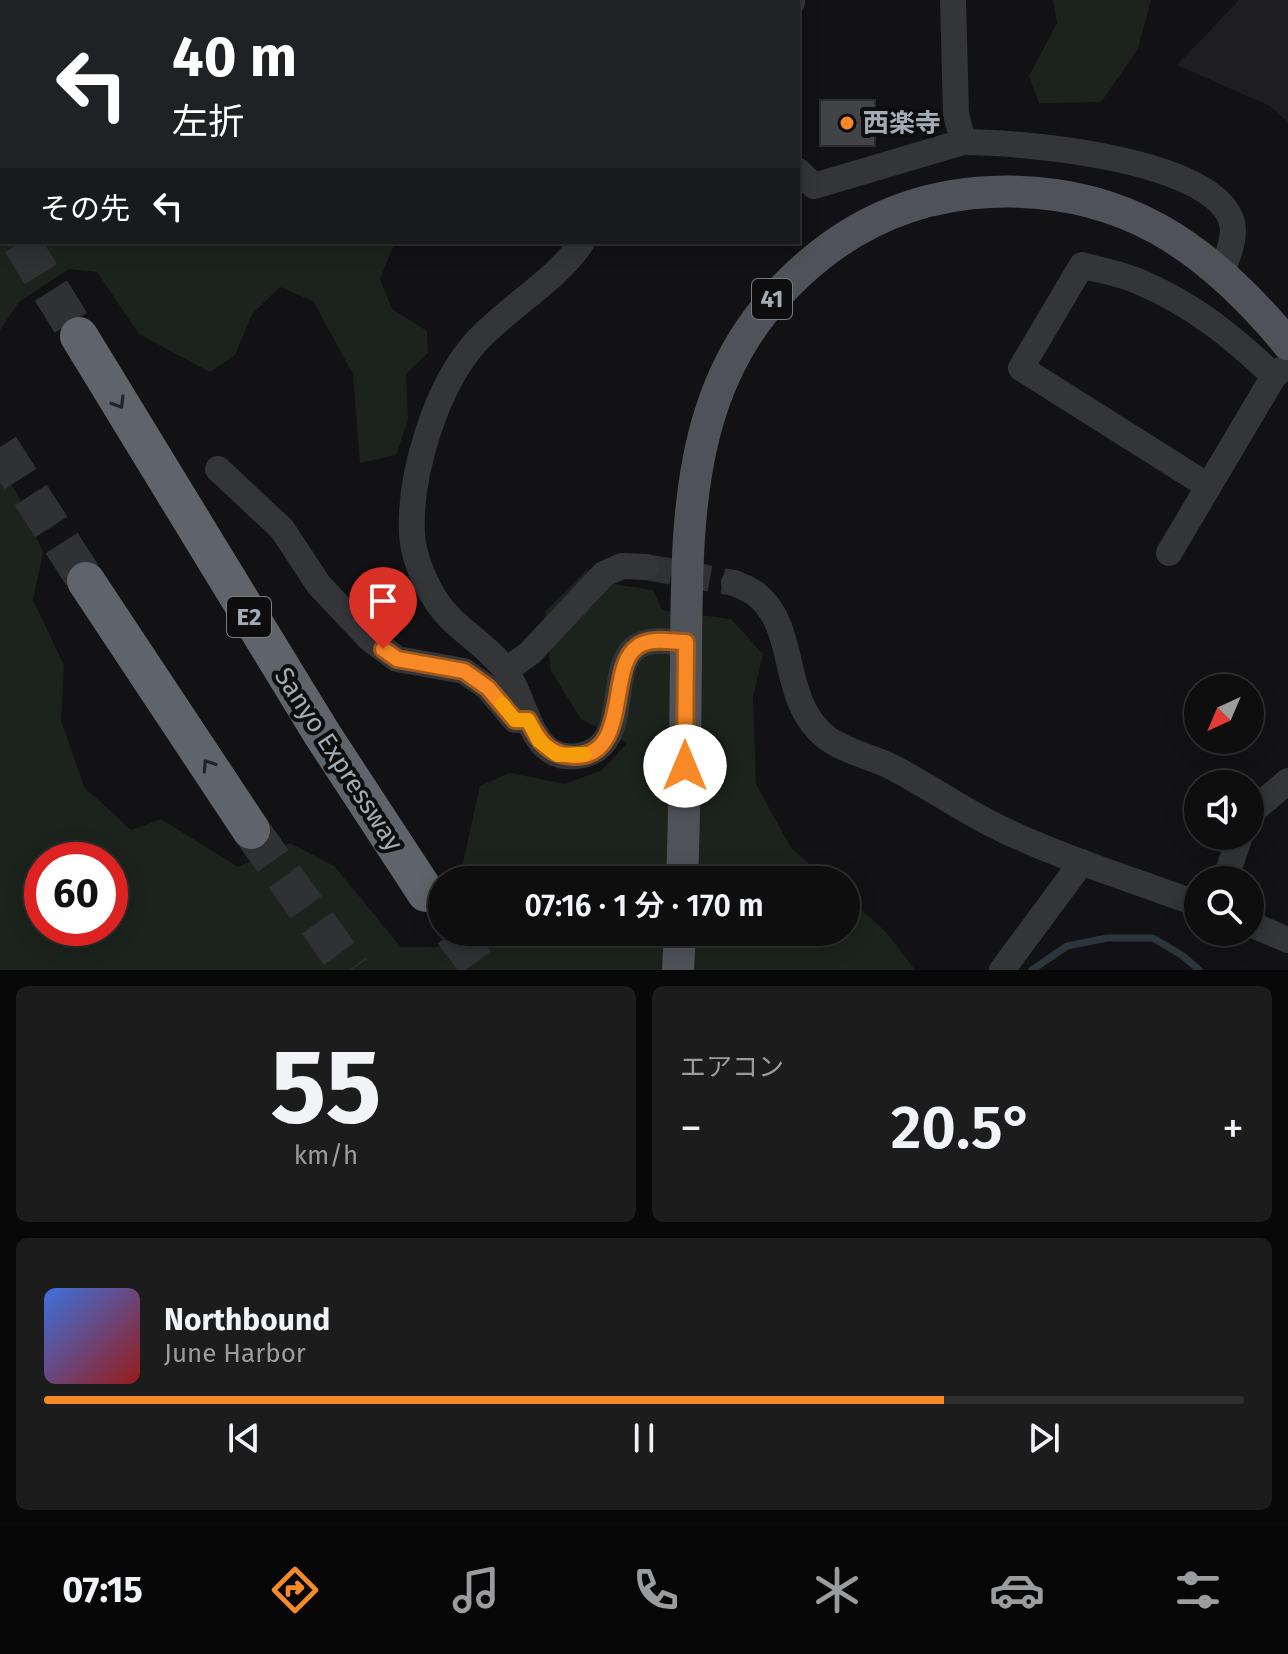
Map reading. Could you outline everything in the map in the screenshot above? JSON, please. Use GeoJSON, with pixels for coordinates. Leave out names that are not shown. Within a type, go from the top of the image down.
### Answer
{"type":"FeatureCollection","features":[{"type":"Feature","properties":{"kind":"highway","name":"Sanyo Expressway"},"geometry":{"type":"LineString","coordinates":[[79,336],[322,734],[426,893]]}},
{"type":"Feature","properties":{"kind":"highway"},"geometry":{"type":"LineString","coordinates":[[86,581],[251,830]]}},
{"type":"Feature","properties":{"kind":"main road","name":"41"},"geometry":{"type":"LineString","coordinates":[[682,866],[690,502],[704,431],[728,365],[759,313],[798,272],[844,236],[896,209],[956,193],[1024,190],[1093,200],[1156,226],[1222,271],[1288,344]]}},
{"type":"Feature","properties":{"kind":"main road"},"geometry":{"type":"LineString","coordinates":[[678,970],[679,946]]}},
{"type":"Feature","properties":{"kind":"street"},"geometry":{"type":"LineString","coordinates":[[953,0],[956,114],[963,142]]}},
{"type":"Feature","properties":{"kind":"street"},"geometry":{"type":"LineString","coordinates":[[800,173],[814,186],[963,142],[1058,148],[1123,160],[1192,183],[1218,201],[1232,223],[1231,246],[1222,271]]}},
{"type":"Feature","properties":{"kind":"street"},"geometry":{"type":"LineString","coordinates":[[580,244],[550,278],[495,322],[473,345],[450,377],[413,489],[412,537],[420,567],[437,602],[467,635],[506,670],[539,741],[557,755],[580,756],[598,746],[612,729],[625,663],[636,647],[655,641],[686,642]]}},
{"type":"Feature","properties":{"kind":"street"},"geometry":{"type":"LineString","coordinates":[[1169,553],[1281,371],[1187,304],[1139,281],[1082,265],[1021,368],[1208,486]]}},
{"type":"Feature","properties":{"kind":"street"},"geometry":{"type":"LineString","coordinates":[[218,469],[282,529],[319,585],[370,639],[397,659],[464,671],[488,688],[515,720],[528,720]]}},
{"type":"Feature","properties":{"kind":"street"},"geometry":{"type":"LineString","coordinates":[[506,670],[530,653],[604,574],[622,566],[646,567]]}},
{"type":"Feature","properties":{"kind":"street"},"geometry":{"type":"LineString","coordinates":[[734,583],[756,594],[774,616],[788,652],[793,687],[802,708],[826,737],[889,766],[958,807],[1012,834],[1184,899]]}},
{"type":"Feature","properties":{"kind":"street"},"geometry":{"type":"LineString","coordinates":[[1264,801],[1288,781]]}},
{"type":"Feature","properties":{"kind":"street"},"geometry":{"type":"LineString","coordinates":[[1002,970],[1082,862]]}},
{"type":"Feature","properties":{"kind":"street"},"geometry":{"type":"LineString","coordinates":[[1264,930],[1288,940]]}},
{"type":"Feature","properties":{"kind":"shaded area"},"geometry":{"type":"Polygon","coordinates":[[[1053,0],[1151,0],[1138,49],[1101,102],[1039,103],[1029,76],[1057,23],[1053,0]]]}},
{"type":"Feature","properties":{"kind":"shaded area"},"geometry":{"type":"Polygon","coordinates":[[[1239,0],[1288,0],[1288,122],[1270,106],[1177,65],[1239,0]]]}},
{"type":"Feature","properties":{"kind":"shaded area"},"geometry":{"type":"Polygon","coordinates":[[[0,244],[394,244],[380,279],[392,309],[427,331],[428,353],[406,374],[408,420],[396,455],[360,463],[353,374],[313,301],[280,287],[252,314],[235,355],[210,372],[139,334],[97,272],[69,269],[19,302],[0,330],[0,244]]]}},
{"type":"Feature","properties":{"kind":"shaded area"},"geometry":{"type":"Polygon","coordinates":[[[0,469],[16,491],[43,552],[33,600],[64,665],[61,720],[84,787],[131,830],[161,819],[238,867],[290,843],[334,866],[401,947],[860,946],[860,909],[886,932],[915,970],[0,970],[0,469]]]}},
{"type":"Feature","properties":{"kind":"shaded area"},"geometry":{"type":"Polygon","coordinates":[[[587,570],[613,584],[653,590],[662,610],[731,619],[763,654],[753,697],[756,784],[791,848],[812,866],[464,866],[480,786],[510,773],[565,784],[602,770],[627,743],[581,719],[551,671],[545,612],[587,570]]]}},
{"type":"Feature","properties":{"kind":"building"},"geometry":{"type":"Polygon","coordinates":[[[820,100],[875,100],[875,146],[820,146],[820,100]]]}},
{"type":"Feature","properties":{"kind":"waterway"},"geometry":{"type":"LineString","coordinates":[[1032,970],[1067,946],[1107,938],[1153,938],[1199,970]]}},
{"type":"Feature","properties":{"kind":"tunnel"},"geometry":{"type":"LineString","coordinates":[[22,244],[79,336]]}},
{"type":"Feature","properties":{"kind":"tunnel"},"geometry":{"type":"LineString","coordinates":[[0,447],[86,581]]}},
{"type":"Feature","properties":{"kind":"tunnel"},"geometry":{"type":"LineString","coordinates":[[646,567],[734,583]]}},
{"type":"Feature","properties":{"kind":"tunnel"},"geometry":{"type":"LineString","coordinates":[[251,830],[351,970]]}},
{"type":"Feature","properties":{"kind":"tunnel"},"geometry":{"type":"LineString","coordinates":[[463,946],[481,970]]}},
{"type":"Feature","properties":{"kind":"slow traffic"},"geometry":{"type":"LineString","coordinates":[[502,704],[515,720],[528,720],[539,741],[557,755],[585,754]]}},
{"type":"Feature","properties":{"kind":"place","name":"西楽寺"},"geometry":{"type":"Point","coordinates":[847,123]}},
{"type":"Feature","properties":{"kind":"route"},"geometry":{"type":"LineString","coordinates":[[383,649],[397,659],[464,671],[488,688],[515,720],[528,720],[539,741],[557,755],[580,756],[598,746],[612,729],[625,663],[636,647],[655,641],[686,642],[685,766]]}}]}
